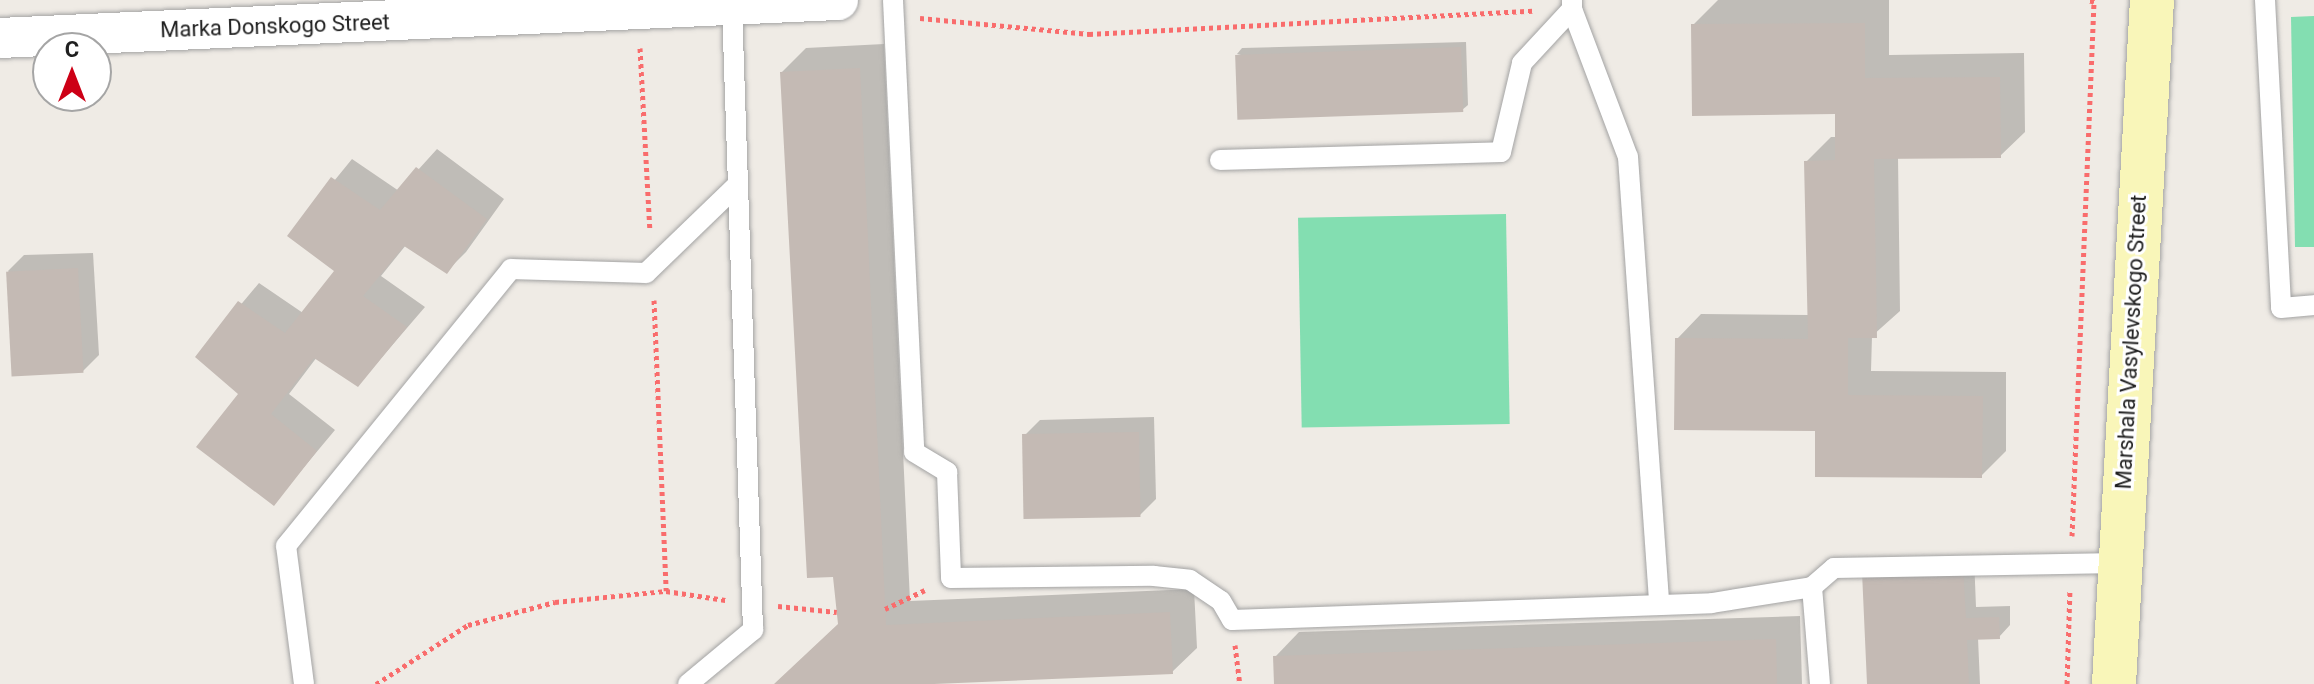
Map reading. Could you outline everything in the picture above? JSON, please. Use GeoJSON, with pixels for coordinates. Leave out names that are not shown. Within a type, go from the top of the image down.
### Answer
{"type":"FeatureCollection","features":[{"type":"Feature","properties":{"kind":"main road","name":"Marshala Vasylevskogo Street"},"geometry":{"type":"LineString","coordinates":[[2114,684],[2152,0]]}},
{"type":"Feature","properties":{"kind":"street","name":"Marka Donskogo Street"},"geometry":{"type":"LineString","coordinates":[[0,38],[675,4],[732,7],[838,0]]}},
{"type":"Feature","properties":{"kind":"lane"},"geometry":{"type":"LineString","coordinates":[[893,0],[914,452],[947,472],[951,578],[1154,576],[1190,580],[1221,601],[1232,620],[1712,603],[1812,587],[1834,568],[2119,563]]}},
{"type":"Feature","properties":{"kind":"lane"},"geometry":{"type":"LineString","coordinates":[[2265,0],[2281,308],[2314,305]]}},
{"type":"Feature","properties":{"kind":"lane"},"geometry":{"type":"LineString","coordinates":[[1220,160],[1501,152],[1522,63],[1572,4],[1628,157],[1659,605]]}},
{"type":"Feature","properties":{"kind":"lane"},"geometry":{"type":"LineString","coordinates":[[688,684],[753,630],[732,7]]}},
{"type":"Feature","properties":{"kind":"lane"},"geometry":{"type":"LineString","coordinates":[[304,684],[286,546],[511,269],[646,273],[737,185]]}},
{"type":"Feature","properties":{"kind":"lane"},"geometry":{"type":"LineString","coordinates":[[1812,587],[1820,684]]}},
{"type":"Feature","properties":{"kind":"path"},"geometry":{"type":"LineString","coordinates":[[2067,684],[2094,2],[2089,0]]}},
{"type":"Feature","properties":{"kind":"path"},"geometry":{"type":"LineString","coordinates":[[640,42],[666,591]]}},
{"type":"Feature","properties":{"kind":"path"},"geometry":{"type":"LineString","coordinates":[[885,609],[951,578]]}},
{"type":"Feature","properties":{"kind":"path"},"geometry":{"type":"LineString","coordinates":[[376,684],[468,625],[555,602],[666,591],[752,604],[837,612]]}},
{"type":"Feature","properties":{"kind":"green space"},"geometry":{"type":"Polygon","coordinates":[[[2314,16],[2314,247],[2295,247],[2291,17],[2314,16]]]}},
{"type":"Feature","properties":{"kind":"green space"},"geometry":{"type":"Polygon","coordinates":[[[1506,214],[1510,424],[1302,428],[1298,218],[1506,214]]]}},
{"type":"Feature","properties":{"kind":"building"},"geometry":{"type":"Polygon","coordinates":[[[1865,23],[1865,78],[2000,77],[2001,158],[1874,159],[1877,338],[1848,338],[1848,395],[1983,396],[1982,478],[1815,477],[1815,431],[1674,430],[1675,338],[1808,339],[1804,161],[1835,160],[1835,114],[1692,116],[1691,24],[1865,23]]]}},
{"type":"Feature","properties":{"kind":"building"},"geometry":{"type":"Polygon","coordinates":[[[1461,47],[1463,112],[1237,120],[1235,55],[1461,47]]]}},
{"type":"Feature","properties":{"kind":"building"},"geometry":{"type":"Polygon","coordinates":[[[860,68],[886,625],[1170,612],[1173,674],[934,684],[774,684],[838,624],[833,577],[807,578],[780,72],[860,68]]]}},
{"type":"Feature","properties":{"kind":"building"},"geometry":{"type":"Polygon","coordinates":[[[416,167],[487,219],[447,274],[404,246],[363,296],[407,327],[358,387],[314,358],[271,414],[317,451],[274,506],[196,447],[238,394],[195,357],[238,301],[285,333],[334,271],[287,236],[331,177],[380,210],[416,167]]]}},
{"type":"Feature","properties":{"kind":"building"},"geometry":{"type":"Polygon","coordinates":[[[78,268],[83,373],[12,377],[6,272],[78,268]]]}},
{"type":"Feature","properties":{"kind":"building"},"geometry":{"type":"Polygon","coordinates":[[[1139,432],[1140,517],[1024,519],[1022,434],[1139,432]]]}},
{"type":"Feature","properties":{"kind":"building"},"geometry":{"type":"Polygon","coordinates":[[[1963,567],[1966,618],[1999,617],[2000,639],[1967,640],[1969,684],[1867,684],[1862,572],[1963,567]]]}},
{"type":"Feature","properties":{"kind":"building"},"geometry":{"type":"Polygon","coordinates":[[[1776,639],[1777,684],[1274,684],[1273,656],[1776,639]]]}}]}
